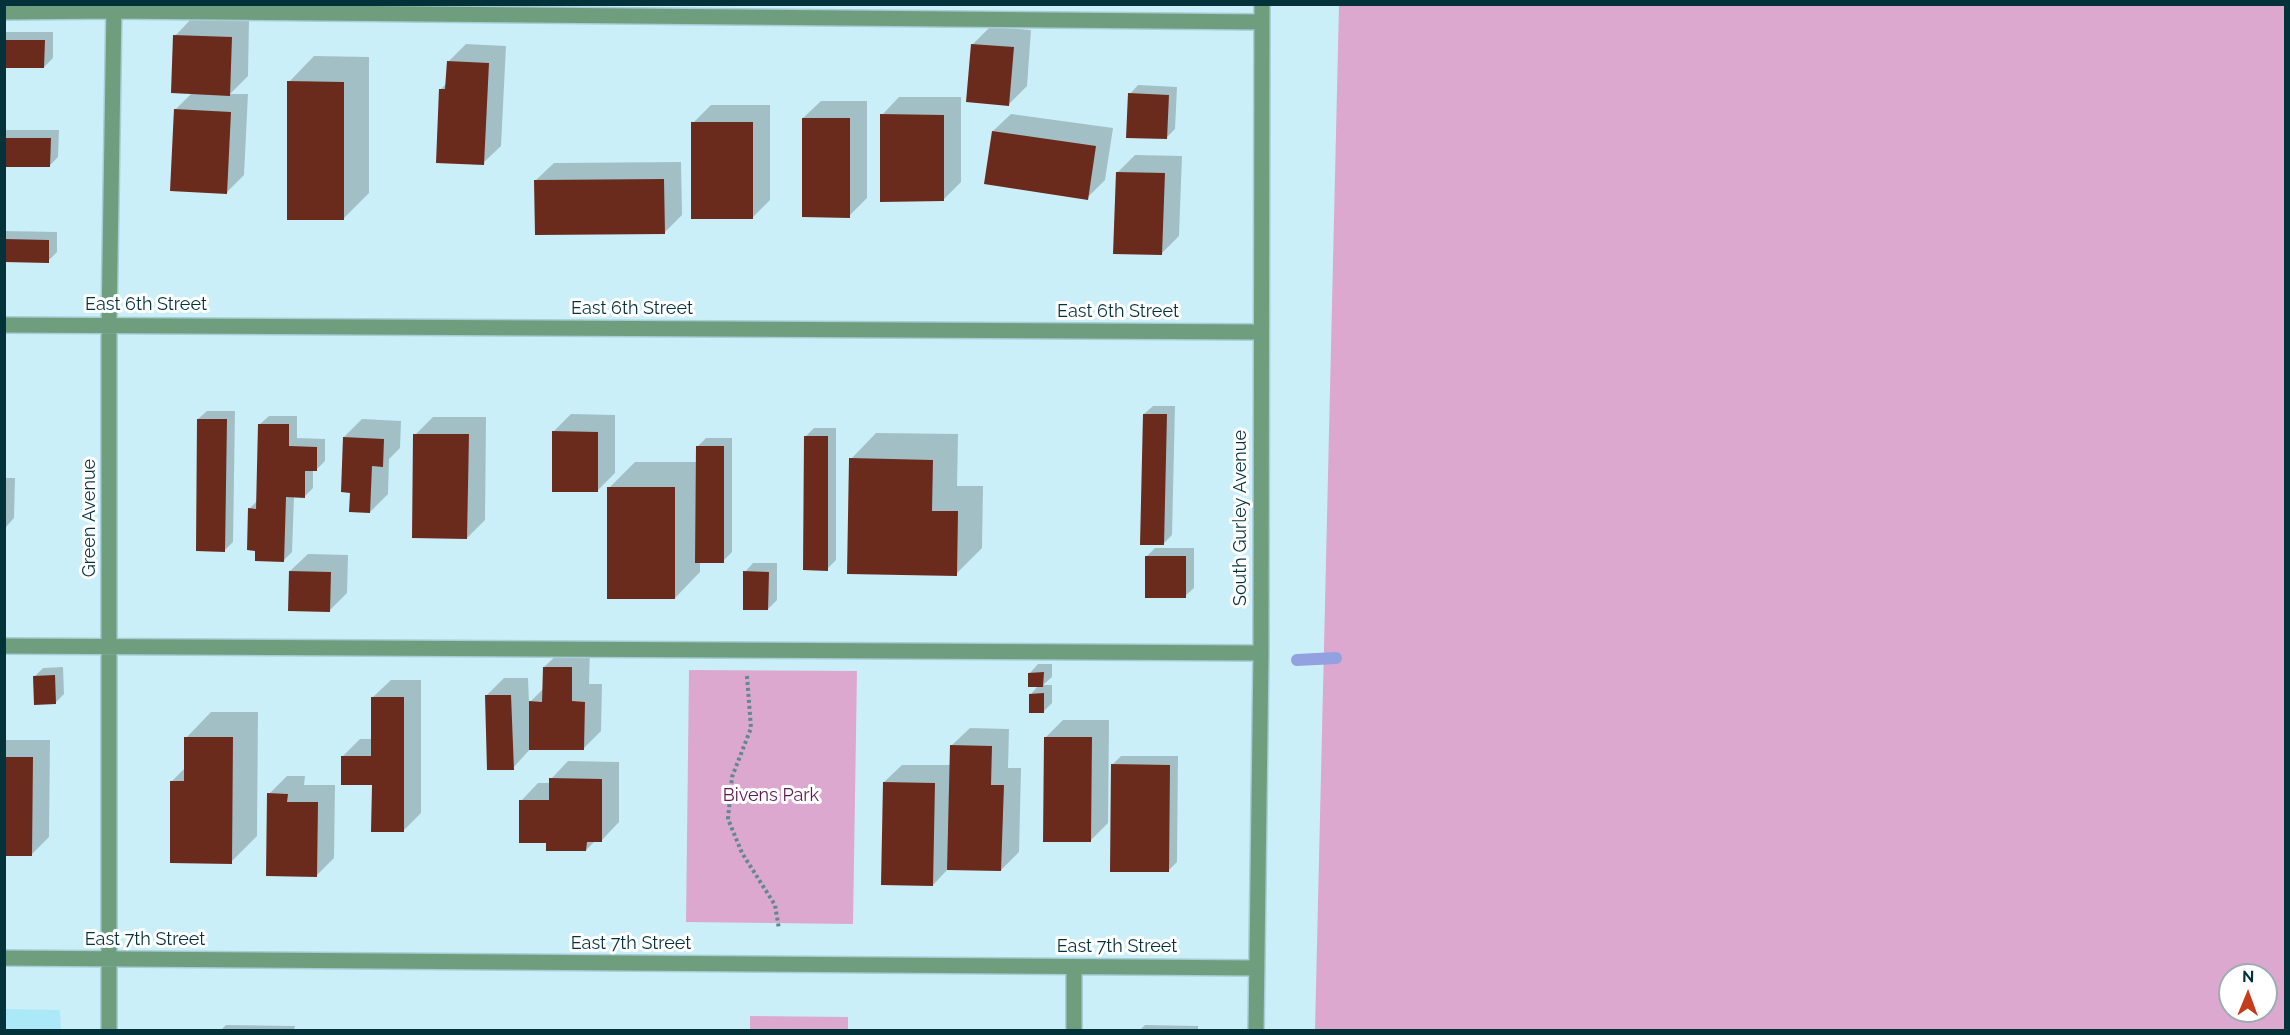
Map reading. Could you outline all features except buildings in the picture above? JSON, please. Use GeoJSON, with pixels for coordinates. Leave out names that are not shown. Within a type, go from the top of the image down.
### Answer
{"type":"FeatureCollection","features":[{"type":"Feature","properties":{"kind":"street","name":"South Gurley Avenue"},"geometry":{"type":"LineString","coordinates":[[1256,1030],[1261,652],[1262,4]]}},
{"type":"Feature","properties":{"kind":"street"},"geometry":{"type":"LineString","coordinates":[[4,12],[113,8],[1262,22]]}},
{"type":"Feature","properties":{"kind":"street","name":"Green Avenue"},"geometry":{"type":"LineString","coordinates":[[109,1030],[111,648],[109,325],[113,8]]}},
{"type":"Feature","properties":{"kind":"street","name":"East 6th Street"},"geometry":{"type":"LineString","coordinates":[[4,325],[1260,332]]}},
{"type":"Feature","properties":{"kind":"street"},"geometry":{"type":"LineString","coordinates":[[4,646],[1261,652]]}},
{"type":"Feature","properties":{"kind":"street","name":"East 7th Street"},"geometry":{"type":"LineString","coordinates":[[4,958],[1257,968]]}},
{"type":"Feature","properties":{"kind":"street"},"geometry":{"type":"LineString","coordinates":[[1074,967],[1074,1030]]}},
{"type":"Feature","properties":{"kind":"path"},"geometry":{"type":"LineString","coordinates":[[745,651],[751,728],[732,777],[728,819],[742,853],[775,905],[779,929]]}},
{"type":"Feature","properties":{"kind":"shaded area"},"geometry":{"type":"Polygon","coordinates":[[[5,1009],[60,1010],[61,1030],[5,1030],[5,1009]]]}},
{"type":"Feature","properties":{"kind":"green space"},"geometry":{"type":"Polygon","coordinates":[[[1339,5],[2285,5],[2285,1030],[1315,1030],[1339,5]]]}},
{"type":"Feature","properties":{"kind":"green space","name":"Bivens Park"},"geometry":{"type":"Polygon","coordinates":[[[689,670],[857,671],[853,924],[686,922],[689,670]]]}},
{"type":"Feature","properties":{"kind":"green space"},"geometry":{"type":"Polygon","coordinates":[[[750,1016],[848,1017],[848,1030],[750,1030],[750,1016]]]}},
{"type":"Feature","properties":{"kind":"waterway"},"geometry":{"type":"LineString","coordinates":[[1297,660],[1336,658]]}}]}
